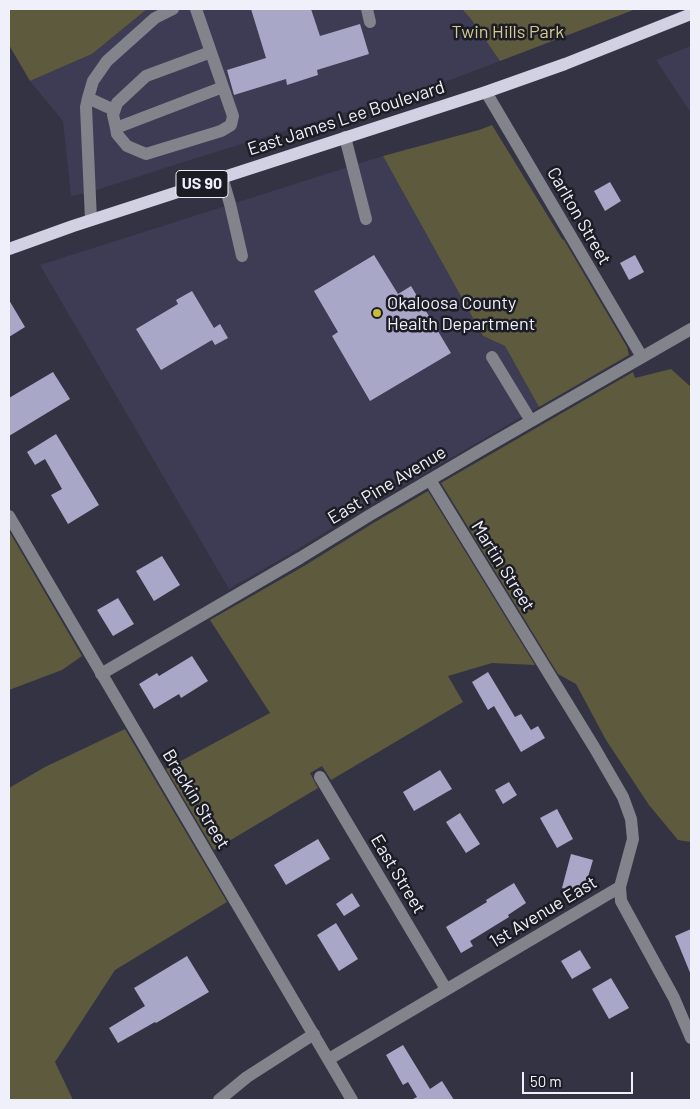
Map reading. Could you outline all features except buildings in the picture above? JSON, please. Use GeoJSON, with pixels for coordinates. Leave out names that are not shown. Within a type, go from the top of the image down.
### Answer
{"type":"FeatureCollection","features":[{"type":"Feature","properties":{"kind":"main road","name":"East James Lee Boulevard"},"geometry":{"type":"LineString","coordinates":[[9,249],[91,220],[486,92],[565,64],[691,14]]}},
{"type":"Feature","properties":{"kind":"street"},"geometry":{"type":"LineString","coordinates":[[91,220],[86,107],[93,81],[107,61],[155,18],[173,9]]}},
{"type":"Feature","properties":{"kind":"street"},"geometry":{"type":"LineString","coordinates":[[196,9],[223,86],[233,116],[231,124],[221,131],[146,154],[127,146],[117,134],[113,115],[117,103],[146,76],[211,52]]}},
{"type":"Feature","properties":{"kind":"street"},"geometry":{"type":"LineString","coordinates":[[367,9],[370,22]]}},
{"type":"Feature","properties":{"kind":"street"},"geometry":{"type":"LineString","coordinates":[[116,128],[223,86]]}},
{"type":"Feature","properties":{"kind":"street","name":"Carlton Street"},"geometry":{"type":"LineString","coordinates":[[486,92],[642,357]]}},
{"type":"Feature","properties":{"kind":"street"},"geometry":{"type":"LineString","coordinates":[[88,98],[114,110]]}},
{"type":"Feature","properties":{"kind":"street"},"geometry":{"type":"LineString","coordinates":[[345,137],[366,219]]}},
{"type":"Feature","properties":{"kind":"street"},"geometry":{"type":"LineString","coordinates":[[222,177],[242,256]]}},
{"type":"Feature","properties":{"kind":"street","name":"East Pine Avenue"},"geometry":{"type":"LineString","coordinates":[[101,674],[300,558],[370,514],[691,329]]}},
{"type":"Feature","properties":{"kind":"street"},"geometry":{"type":"LineString","coordinates":[[492,358],[531,421]]}},
{"type":"Feature","properties":{"kind":"street","name":"Martin Street"},"geometry":{"type":"LineString","coordinates":[[430,480],[547,670]]}},
{"type":"Feature","properties":{"kind":"street","name":"Brackin Street"},"geometry":{"type":"LineString","coordinates":[[9,516],[352,1100]]}},
{"type":"Feature","properties":{"kind":"street","name":"1st Avenue East"},"geometry":{"type":"LineString","coordinates":[[328,1059],[620,887],[632,839],[631,819],[627,806],[547,670]]}},
{"type":"Feature","properties":{"kind":"street","name":"East Street"},"geometry":{"type":"LineString","coordinates":[[320,777],[446,989]]}},
{"type":"Feature","properties":{"kind":"street"},"geometry":{"type":"LineString","coordinates":[[620,887],[621,901],[674,998],[691,1038]]}},
{"type":"Feature","properties":{"kind":"street"},"geometry":{"type":"LineString","coordinates":[[219,1100],[247,1076],[314,1034]]}},
{"type":"Feature","properties":{"kind":"shaded area"},"geometry":{"type":"Polygon","coordinates":[[[147,9],[462,9],[500,61],[453,79],[90,192],[71,196],[63,121],[30,81],[92,54],[147,9]]]}},
{"type":"Feature","properties":{"kind":"shaded area"},"geometry":{"type":"Polygon","coordinates":[[[691,46],[691,113],[656,60],[691,46]]]}},
{"type":"Feature","properties":{"kind":"shaded area"},"geometry":{"type":"Polygon","coordinates":[[[383,156],[483,336],[505,346],[539,407],[229,589],[40,265],[383,156]]]}},
{"type":"Feature","properties":{"kind":"green space"},"geometry":{"type":"Polygon","coordinates":[[[9,9],[147,9],[92,54],[30,81],[9,45],[9,9]]]}},
{"type":"Feature","properties":{"kind":"green space","name":"Twin Hills Park"},"geometry":{"type":"Polygon","coordinates":[[[462,9],[636,9],[500,61],[462,9]]]}},
{"type":"Feature","properties":{"kind":"green space"},"geometry":{"type":"Polygon","coordinates":[[[492,125],[564,240],[627,347],[629,355],[539,407],[505,346],[483,336],[383,156],[492,125]]]}},
{"type":"Feature","properties":{"kind":"green space"},"geometry":{"type":"Polygon","coordinates":[[[671,369],[691,387],[691,842],[678,840],[649,805],[606,740],[576,684],[558,674],[441,483],[633,372],[635,378],[671,369]]]}},
{"type":"Feature","properties":{"kind":"green space"},"geometry":{"type":"Polygon","coordinates":[[[428,491],[535,665],[492,663],[448,676],[463,702],[331,780],[322,766],[310,773],[318,788],[214,850],[166,769],[270,713],[210,620],[428,491]]]}},
{"type":"Feature","properties":{"kind":"green space"},"geometry":{"type":"Polygon","coordinates":[[[9,531],[82,656],[62,670],[9,690],[9,531]]]}},
{"type":"Feature","properties":{"kind":"green space"},"geometry":{"type":"Polygon","coordinates":[[[125,729],[227,902],[115,970],[55,1062],[73,1100],[9,1100],[9,788],[45,767],[125,729]]]}},
{"type":"Feature","properties":{"kind":"place","name":"Okaloosa County Health Department"},"geometry":{"type":"Point","coordinates":[377,313]}}]}
